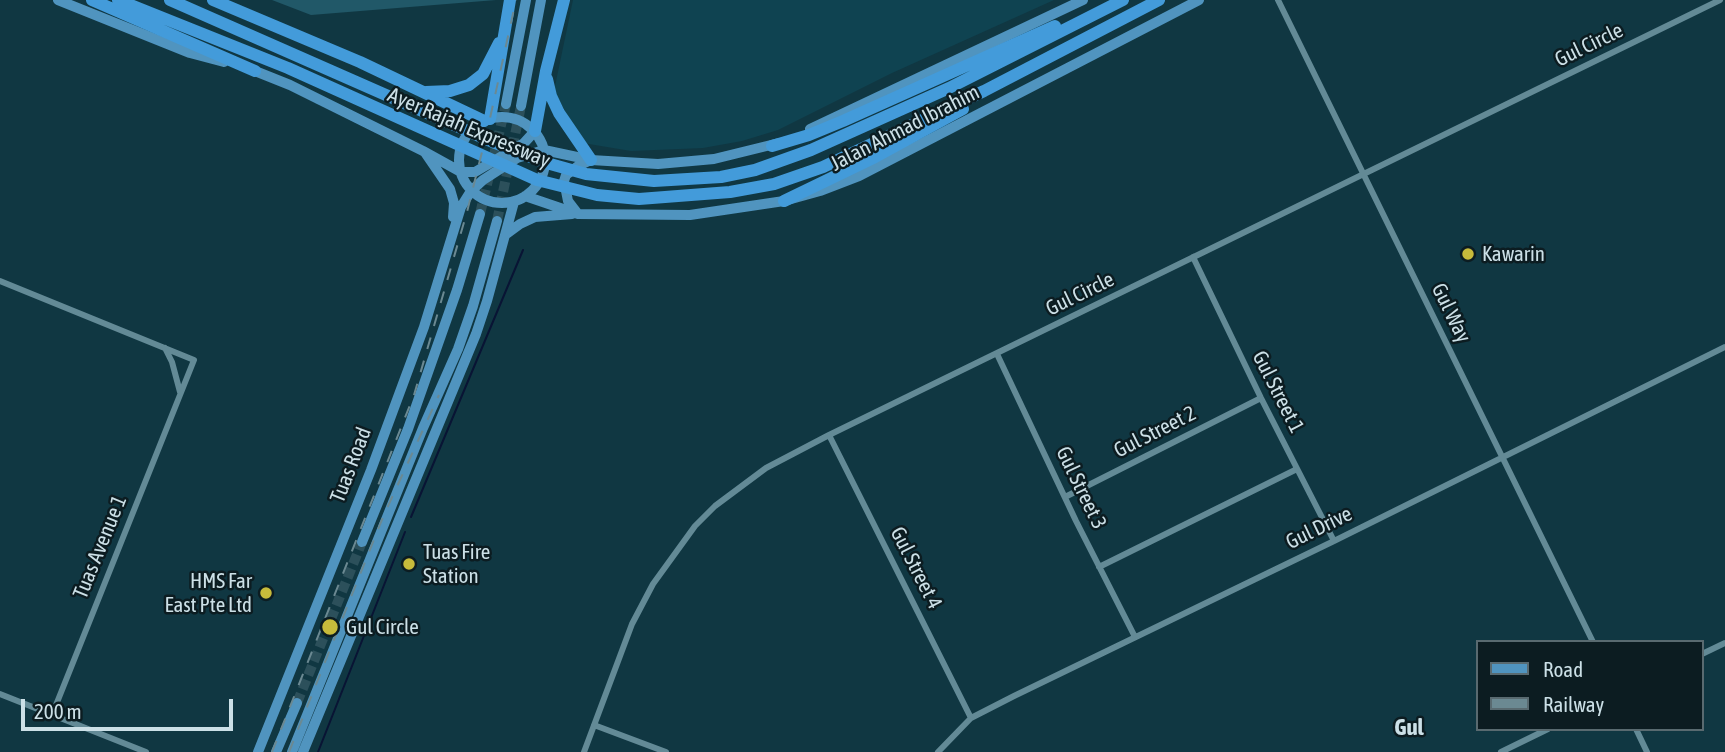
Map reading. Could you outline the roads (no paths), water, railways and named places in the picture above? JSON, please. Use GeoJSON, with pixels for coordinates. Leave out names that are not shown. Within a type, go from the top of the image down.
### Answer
{"type":"FeatureCollection","features":[{"type":"Feature","properties":{"kind":"highway"},"geometry":{"type":"LineString","coordinates":[[92,0],[255,71]]}},
{"type":"Feature","properties":{"kind":"highway","name":"Ayer Rajah Expressway"},"geometry":{"type":"LineString","coordinates":[[118,0],[288,68],[537,180],[597,195],[639,199],[730,192],[774,184],[822,167],[984,91],[1159,0]]}},
{"type":"Feature","properties":{"kind":"highway","name":"Ayer Rajah Expressway"},"geometry":{"type":"LineString","coordinates":[[170,0],[543,162],[586,174],[654,181],[720,177],[755,170],[811,150],[881,120],[1123,0]]}},
{"type":"Feature","properties":{"kind":"highway"},"geometry":{"type":"LineString","coordinates":[[213,0],[360,62],[487,120],[510,0]]}},
{"type":"Feature","properties":{"kind":"highway"},"geometry":{"type":"LineString","coordinates":[[535,131],[546,71],[564,0]]}},
{"type":"Feature","properties":{"kind":"highway"},"geometry":{"type":"LineString","coordinates":[[772,146],[843,121],[1117,0]]}},
{"type":"Feature","properties":{"kind":"highway"},"geometry":{"type":"LineString","coordinates":[[424,92],[450,91],[469,85],[483,74],[504,33]]}},
{"type":"Feature","properties":{"kind":"highway"},"geometry":{"type":"LineString","coordinates":[[546,71],[551,96],[591,160]]}},
{"type":"Feature","properties":{"kind":"highway"},"geometry":{"type":"LineString","coordinates":[[784,201],[945,119],[975,101],[984,91]]}},
{"type":"Feature","properties":{"kind":"main road"},"geometry":{"type":"LineString","coordinates":[[58,0],[190,53],[255,71],[290,85],[423,150],[461,172],[475,172],[524,143],[535,131]]}},
{"type":"Feature","properties":{"kind":"main road"},"geometry":{"type":"LineString","coordinates":[[506,104],[526,0]]}},
{"type":"Feature","properties":{"kind":"main road"},"geometry":{"type":"LineString","coordinates":[[521,107],[541,0]]}},
{"type":"Feature","properties":{"kind":"main road","name":"Jalan Ahmad Ibrahim"},"geometry":{"type":"LineString","coordinates":[[544,150],[591,160],[658,164],[697,162],[772,146],[1083,0]]}},
{"type":"Feature","properties":{"kind":"main road","name":"Jalan Ahmad Ibrahim"},"geometry":{"type":"LineString","coordinates":[[526,196],[578,214],[690,215],[784,201],[820,191],[859,176],[1199,0]]}},
{"type":"Feature","properties":{"kind":"main road"},"geometry":{"type":"LineString","coordinates":[[514,118],[535,131],[544,150],[546,159],[542,178],[526,196],[513,202],[495,203],[471,191],[461,172],[460,152],[463,143],[475,127],[487,120],[514,118]]}},
{"type":"Feature","properties":{"kind":"main road"},"geometry":{"type":"LineString","coordinates":[[423,150],[446,182],[454,203],[449,248]]}},
{"type":"Feature","properties":{"kind":"main road"},"geometry":{"type":"LineString","coordinates":[[471,191],[517,158],[544,150]]}},
{"type":"Feature","properties":{"kind":"main road"},"geometry":{"type":"LineString","coordinates":[[578,214],[568,201],[564,181],[572,170],[591,160]]}},
{"type":"Feature","properties":{"kind":"main road","name":"Tuas Road"},"geometry":{"type":"LineString","coordinates":[[258,752],[371,470],[424,327],[461,207],[471,191]]}},
{"type":"Feature","properties":{"kind":"main road"},"geometry":{"type":"LineString","coordinates":[[303,752],[397,520],[462,369],[487,302],[513,202]]}},
{"type":"Feature","properties":{"kind":"main road","name":"Tuas Road"},"geometry":{"type":"LineString","coordinates":[[362,542],[408,429],[457,290],[480,214]]}},
{"type":"Feature","properties":{"kind":"main road"},"geometry":{"type":"LineString","coordinates":[[505,235],[534,217],[578,214]]}},
{"type":"Feature","properties":{"kind":"main road"},"geometry":{"type":"LineString","coordinates":[[292,752],[423,428],[458,349],[497,220]]}},
{"type":"Feature","properties":{"kind":"main road"},"geometry":{"type":"LineString","coordinates":[[270,752],[278,748],[297,703]]}},
{"type":"Feature","properties":{"kind":"street","name":"Gul Way"},"geometry":{"type":"LineString","coordinates":[[1278,0],[1592,640]]}},
{"type":"Feature","properties":{"kind":"street","name":"Gul Circle"},"geometry":{"type":"LineString","coordinates":[[584,752],[642,601],[689,533],[715,506],[766,468],[1720,0]]}},
{"type":"Feature","properties":{"kind":"street","name":"Gul Street 1"},"geometry":{"type":"LineString","coordinates":[[1193,257],[1334,541]]}},
{"type":"Feature","properties":{"kind":"street","name":"Tuas Avenue 1"},"geometry":{"type":"LineString","coordinates":[[0,281],[194,360],[52,715]]}},
{"type":"Feature","properties":{"kind":"street","name":"Gul Drive"},"geometry":{"type":"LineString","coordinates":[[938,752],[971,718],[1725,347]]}},
{"type":"Feature","properties":{"kind":"street"},"geometry":{"type":"LineString","coordinates":[[165,348],[172,362],[180,393]]}},
{"type":"Feature","properties":{"kind":"street","name":"Gul Street 3"},"geometry":{"type":"LineString","coordinates":[[997,354],[1135,637]]}},
{"type":"Feature","properties":{"kind":"street","name":"Gul Street 2"},"geometry":{"type":"LineString","coordinates":[[1065,497],[1261,398]]}},
{"type":"Feature","properties":{"kind":"street","name":"Gul Street 4"},"geometry":{"type":"LineString","coordinates":[[829,435],[971,718]]}},
{"type":"Feature","properties":{"kind":"street"},"geometry":{"type":"LineString","coordinates":[[1099,567],[1297,469]]}},
{"type":"Feature","properties":{"kind":"street"},"geometry":{"type":"LineString","coordinates":[[1704,653],[1725,643]]}},
{"type":"Feature","properties":{"kind":"street"},"geometry":{"type":"LineString","coordinates":[[0,694],[146,752]]}},
{"type":"Feature","properties":{"kind":"street"},"geometry":{"type":"LineString","coordinates":[[594,725],[666,752]]}},
{"type":"Feature","properties":{"kind":"street"},"geometry":{"type":"LineString","coordinates":[[1501,752],[1544,731]]}},
{"type":"Feature","properties":{"kind":"street"},"geometry":{"type":"LineString","coordinates":[[1637,731],[1647,752]]}},
{"type":"Feature","properties":{"kind":"waterway"},"geometry":{"type":"LineString","coordinates":[[411,517],[523,250]]}},
{"type":"Feature","properties":{"kind":"waterway"},"geometry":{"type":"LineString","coordinates":[[318,752],[405,532]]}},
{"type":"Feature","properties":{"kind":"tunnel"},"geometry":{"type":"LineString","coordinates":[[480,214],[506,104]]}},
{"type":"Feature","properties":{"kind":"tunnel"},"geometry":{"type":"LineString","coordinates":[[497,221],[521,106]]}},
{"type":"Feature","properties":{"kind":"tunnel"},"geometry":{"type":"LineString","coordinates":[[297,703],[362,542]]}},
{"type":"Feature","properties":{"kind":"railway"},"geometry":{"type":"LineString","coordinates":[[272,752],[414,395],[467,212],[516,0]]}},
{"type":"Feature","properties":{"kind":"railway"},"geometry":{"type":"LineString","coordinates":[[289,752],[383,517],[439,395]]}},
{"type":"Feature","properties":{"kind":"place","name":"Kawarin"},"geometry":{"type":"Point","coordinates":[1468,254]}},
{"type":"Feature","properties":{"kind":"place","name":"Tuas Fire Station"},"geometry":{"type":"Point","coordinates":[409,564]}},
{"type":"Feature","properties":{"kind":"place","name":"HMS Far East Pte Ltd"},"geometry":{"type":"Point","coordinates":[266,593]}},
{"type":"Feature","properties":{"kind":"place","name":"Gul Circle"},"geometry":{"type":"Point","coordinates":[330,627]}},
{"type":"Feature","properties":{"kind":"district","name":"Gul"},"geometry":{"type":"Point","coordinates":[1409,728]}}]}
